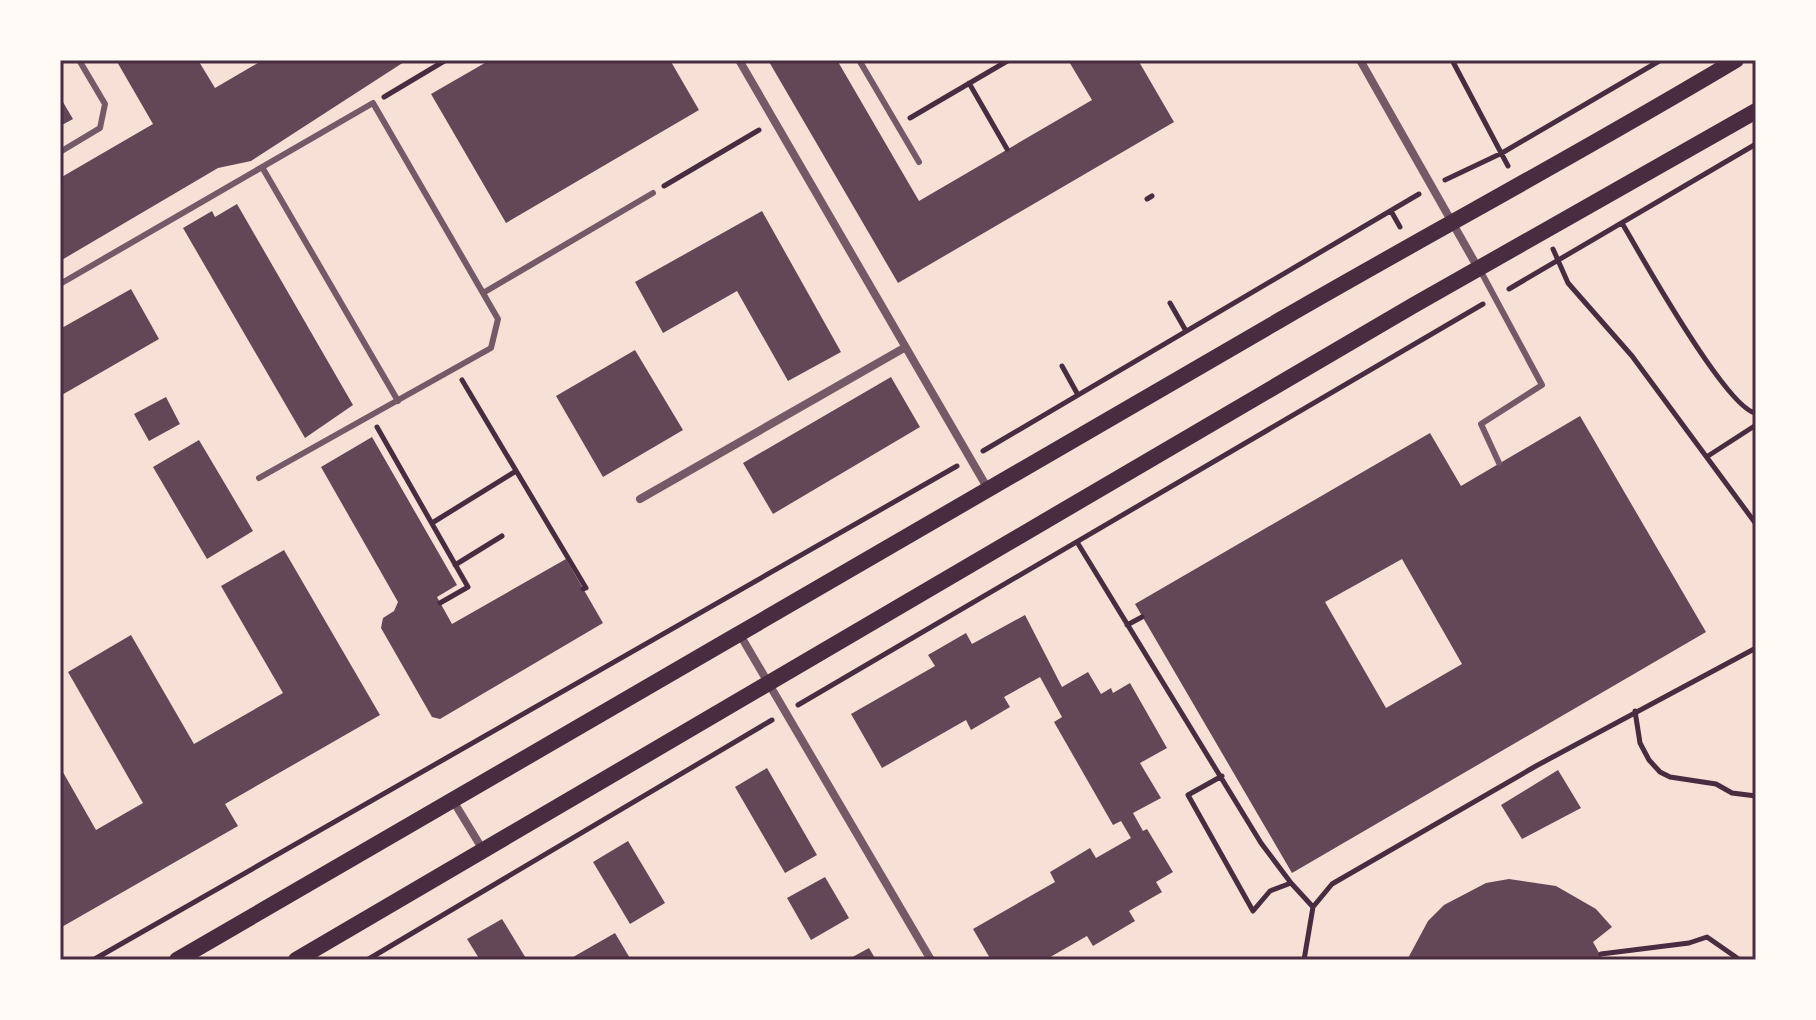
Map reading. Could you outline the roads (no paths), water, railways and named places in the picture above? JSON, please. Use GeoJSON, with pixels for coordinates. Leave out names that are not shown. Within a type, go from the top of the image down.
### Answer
{"type":"FeatureCollection","features":[{"type":"Feature","properties":{"kind":"main road"},"geometry":{"type":"LineString","coordinates":[[177,960],[739,632],[1736,60]]}},
{"type":"Feature","properties":{"kind":"main road"},"geometry":{"type":"LineString","coordinates":[[296,960],[1543,230],[1756,111]]}},
{"type":"Feature","properties":{"kind":"street"},"geometry":{"type":"LineString","coordinates":[[739,60],[988,489]]}},
{"type":"Feature","properties":{"kind":"street"},"geometry":{"type":"LineString","coordinates":[[1360,60],[1478,268]]}},
{"type":"Feature","properties":{"kind":"street"},"geometry":{"type":"LineString","coordinates":[[640,499],[904,348]]}},
{"type":"Feature","properties":{"kind":"street"},"geometry":{"type":"LineString","coordinates":[[739,632],[931,960]]}},
{"type":"Feature","properties":{"kind":"street"},"geometry":{"type":"LineString","coordinates":[[452,799],[483,850]]}},
{"type":"Feature","properties":{"kind":"lane"},"geometry":{"type":"LineString","coordinates":[[60,152],[100,128],[105,104],[79,60]]}},
{"type":"Feature","properties":{"kind":"lane"},"geometry":{"type":"LineString","coordinates":[[859,60],[919,162]]}},
{"type":"Feature","properties":{"kind":"lane"},"geometry":{"type":"LineString","coordinates":[[60,284],[373,103],[498,319],[491,348],[259,478]]}},
{"type":"Feature","properties":{"kind":"lane"},"geometry":{"type":"LineString","coordinates":[[262,167],[398,401]]}},
{"type":"Feature","properties":{"kind":"lane"},"geometry":{"type":"LineString","coordinates":[[483,293],[653,193]]}},
{"type":"Feature","properties":{"kind":"lane"},"geometry":{"type":"LineString","coordinates":[[1478,268],[1542,385],[1481,424],[1499,463]]}}]}
